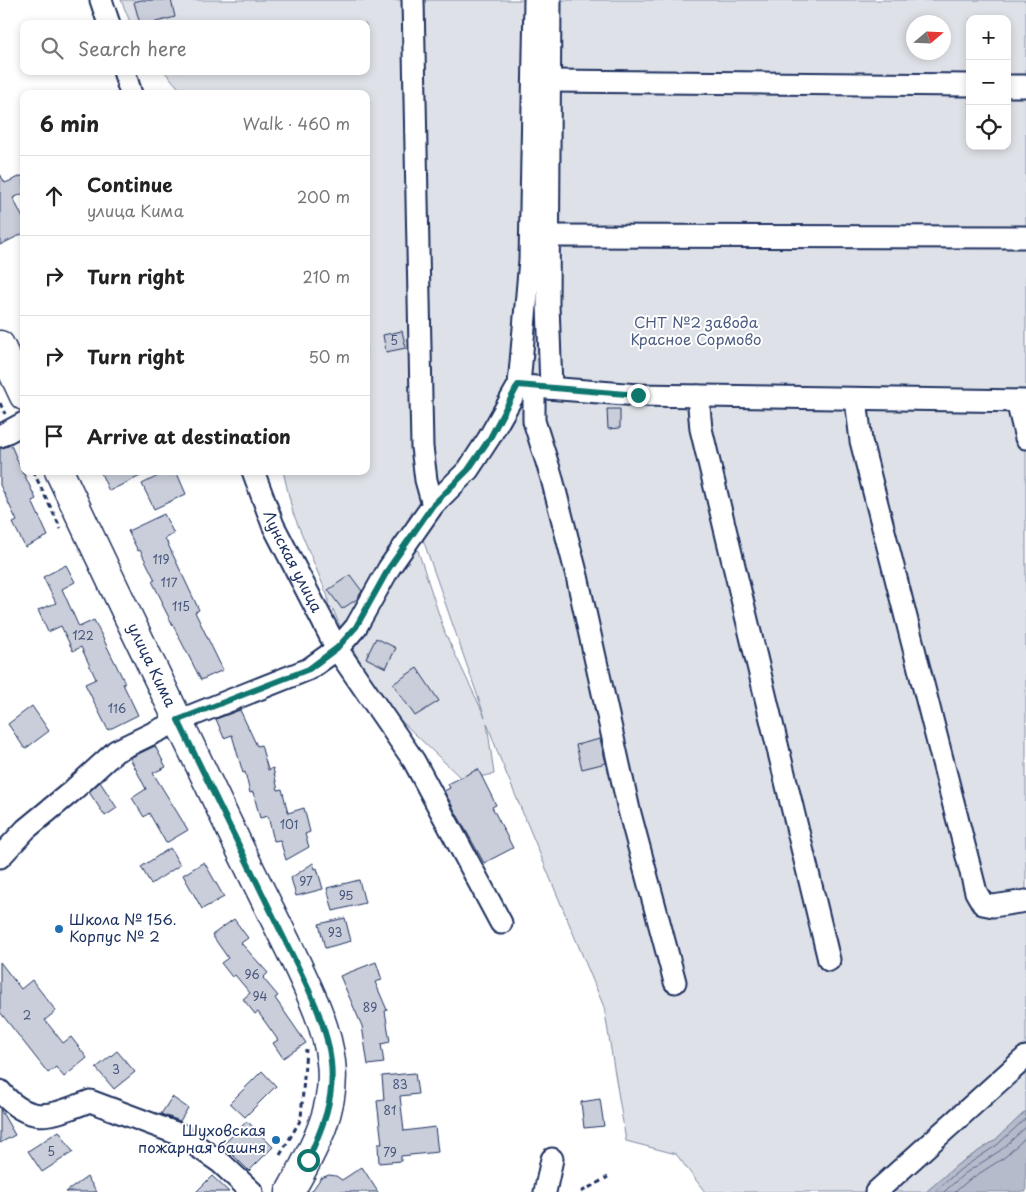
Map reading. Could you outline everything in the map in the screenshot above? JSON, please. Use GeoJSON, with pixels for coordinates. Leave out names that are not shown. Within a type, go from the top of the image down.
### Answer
{"type":"FeatureCollection","features":[{"type":"Feature","properties":{"kind":"main road"},"geometry":{"type":"LineString","coordinates":[[0,345],[20,388]]}},
{"type":"Feature","properties":{"kind":"main road","name":"улица Кима"},"geometry":{"type":"LineString","coordinates":[[61,475],[302,976],[324,1030],[331,1062],[331,1092],[325,1123],[308,1160],[290,1192]]}},
{"type":"Feature","properties":{"kind":"street"},"geometry":{"type":"LineString","coordinates":[[101,0],[108,20]]}},
{"type":"Feature","properties":{"kind":"street"},"geometry":{"type":"LineString","coordinates":[[413,0],[422,447],[426,480],[433,505]]}},
{"type":"Feature","properties":{"kind":"street"},"geometry":{"type":"LineString","coordinates":[[535,0],[530,260],[535,387],[534,421],[551,475],[577,576],[629,810],[675,982]]}},
{"type":"Feature","properties":{"kind":"street"},"geometry":{"type":"LineString","coordinates":[[0,857],[26,830],[116,751],[178,720],[309,669],[337,648],[356,627],[389,568],[433,505],[468,470],[490,438],[535,387],[548,304],[550,0]]}},
{"type":"Feature","properties":{"kind":"street"},"geometry":{"type":"LineString","coordinates":[[125,75],[130,90]]}},
{"type":"Feature","properties":{"kind":"street"},"geometry":{"type":"LineString","coordinates":[[550,81],[966,85]]}},
{"type":"Feature","properties":{"kind":"street"},"geometry":{"type":"LineString","coordinates":[[1011,86],[1026,86]]}},
{"type":"Feature","properties":{"kind":"street"},"geometry":{"type":"LineString","coordinates":[[549,236],[1026,237]]}},
{"type":"Feature","properties":{"kind":"street"},"geometry":{"type":"LineString","coordinates":[[535,387],[638,395],[1022,401],[1026,438]]}},
{"type":"Feature","properties":{"kind":"street"},"geometry":{"type":"LineString","coordinates":[[698,396],[701,428],[829,960]]}},
{"type":"Feature","properties":{"kind":"street"},"geometry":{"type":"LineString","coordinates":[[856,399],[861,442],[976,892],[983,904],[993,906],[1026,901]]}},
{"type":"Feature","properties":{"kind":"street"},"geometry":{"type":"LineString","coordinates":[[0,436],[20,425]]}},
{"type":"Feature","properties":{"kind":"street","name":"Лунская улица"},"geometry":{"type":"LineString","coordinates":[[254,475],[273,525],[337,648],[414,761],[501,923]]}},
{"type":"Feature","properties":{"kind":"street"},"geometry":{"type":"LineString","coordinates":[[876,1192],[1026,1057]]}},
{"type":"Feature","properties":{"kind":"street"},"geometry":{"type":"LineString","coordinates":[[3,1099],[33,1115],[53,1114],[90,1100],[182,1134],[221,1163],[252,1192]]}},
{"type":"Feature","properties":{"kind":"street"},"geometry":{"type":"LineString","coordinates":[[545,1192],[552,1160]]}},
{"type":"Feature","properties":{"kind":"path"},"geometry":{"type":"LineString","coordinates":[[35,475],[63,534]]}},
{"type":"Feature","properties":{"kind":"path"},"geometry":{"type":"LineString","coordinates":[[280,1155],[301,1119],[307,1040]]}},
{"type":"Feature","properties":{"kind":"path"},"geometry":{"type":"LineString","coordinates":[[581,1192],[608,1177]]}},
{"type":"Feature","properties":{"kind":"green space","name":"СНТ №2 завода Красное Сормово"},"geometry":{"type":"Polygon","coordinates":[[[121,0],[1026,0],[1026,1111],[994,1141],[957,1165],[926,1192],[705,1192],[676,1154],[626,1141],[604,1007],[487,723],[494,774],[463,780],[393,713],[343,634],[333,609],[328,607],[328,597],[293,513],[284,475],[370,475],[370,90],[181,90],[167,75],[370,75],[370,20],[129,20],[121,0]],[[413,511],[408,520],[445,633],[485,717],[413,511]]]}},
{"type":"Feature","properties":{"kind":"water"},"geometry":{"type":"Polygon","coordinates":[[[1026,1111],[1026,1192],[926,1192],[957,1165],[994,1141],[1026,1111]]]}},
{"type":"Feature","properties":{"kind":"building"},"geometry":{"type":"Polygon","coordinates":[[[141,0],[171,0],[175,17],[164,20],[139,20],[134,2],[141,0]]]}},
{"type":"Feature","properties":{"kind":"building"},"geometry":{"type":"Polygon","coordinates":[[[0,174],[5,183],[20,177],[20,195],[13,198],[20,212],[20,235],[0,245],[0,174]]]}},
{"type":"Feature","properties":{"kind":"building"},"geometry":{"type":"Polygon","coordinates":[[[402,331],[406,348],[386,352],[383,335],[402,331]]]}},
{"type":"Feature","properties":{"kind":"building"},"geometry":{"type":"Polygon","coordinates":[[[607,409],[620,409],[620,428],[608,429],[607,409]]]}},
{"type":"Feature","properties":{"kind":"building"},"geometry":{"type":"Polygon","coordinates":[[[11,445],[20,467],[20,475],[24,475],[36,499],[32,501],[48,536],[25,547],[13,523],[17,521],[0,485],[0,449],[11,445]]]}},
{"type":"Feature","properties":{"kind":"building"},"geometry":{"type":"Polygon","coordinates":[[[102,475],[143,475],[109,491],[102,475]]]}},
{"type":"Feature","properties":{"kind":"building"},"geometry":{"type":"Polygon","coordinates":[[[160,475],[178,475],[186,494],[154,509],[142,484],[160,475]]]}},
{"type":"Feature","properties":{"kind":"building"},"geometry":{"type":"Polygon","coordinates":[[[164,514],[174,534],[165,538],[199,610],[195,612],[223,670],[201,680],[162,604],[152,581],[155,580],[128,531],[164,514]]]}},
{"type":"Feature","properties":{"kind":"building"},"geometry":{"type":"Polygon","coordinates":[[[66,565],[75,582],[62,589],[79,627],[94,620],[125,683],[123,684],[138,715],[108,730],[85,684],[96,679],[81,647],[73,651],[61,626],[48,632],[38,610],[56,603],[43,577],[66,565]]]}},
{"type":"Feature","properties":{"kind":"building"},"geometry":{"type":"Polygon","coordinates":[[[350,575],[362,591],[357,599],[342,609],[328,590],[350,575]]]}},
{"type":"Feature","properties":{"kind":"building"},"geometry":{"type":"Polygon","coordinates":[[[376,638],[396,648],[386,668],[366,658],[376,638]]]}},
{"type":"Feature","properties":{"kind":"building"},"geometry":{"type":"Polygon","coordinates":[[[417,668],[439,701],[415,716],[393,684],[417,668]]]}},
{"type":"Feature","properties":{"kind":"building"},"geometry":{"type":"Polygon","coordinates":[[[32,706],[49,731],[25,749],[8,724],[32,706]]]}},
{"type":"Feature","properties":{"kind":"building"},"geometry":{"type":"Polygon","coordinates":[[[240,710],[257,746],[261,745],[268,770],[273,768],[278,790],[282,789],[288,813],[304,808],[310,832],[305,834],[309,847],[286,860],[280,840],[274,841],[268,816],[260,818],[253,792],[250,793],[245,772],[243,773],[232,735],[224,738],[216,719],[240,710]]]}},
{"type":"Feature","properties":{"kind":"building"},"geometry":{"type":"Polygon","coordinates":[[[600,739],[606,763],[582,769],[576,745],[600,739]]]}},
{"type":"Feature","properties":{"kind":"building"},"geometry":{"type":"Polygon","coordinates":[[[155,746],[166,767],[153,773],[188,830],[166,843],[149,813],[144,817],[132,798],[146,789],[130,758],[155,746]]]}},
{"type":"Feature","properties":{"kind":"building"},"geometry":{"type":"Polygon","coordinates":[[[478,769],[496,805],[492,807],[513,848],[484,863],[444,791],[450,788],[448,784],[478,769]]]}},
{"type":"Feature","properties":{"kind":"building"},"geometry":{"type":"Polygon","coordinates":[[[100,782],[117,808],[105,816],[89,792],[100,782]]]}},
{"type":"Feature","properties":{"kind":"building"},"geometry":{"type":"Polygon","coordinates":[[[170,848],[180,865],[151,884],[141,867],[170,848]]]}},
{"type":"Feature","properties":{"kind":"building"},"geometry":{"type":"Polygon","coordinates":[[[204,862],[224,897],[202,909],[183,875],[204,862]]]}},
{"type":"Feature","properties":{"kind":"building"},"geometry":{"type":"Polygon","coordinates":[[[313,863],[315,869],[317,868],[323,889],[296,896],[291,878],[313,863]]]}},
{"type":"Feature","properties":{"kind":"building"},"geometry":{"type":"Polygon","coordinates":[[[359,880],[365,903],[333,911],[327,888],[359,880]]]}},
{"type":"Feature","properties":{"kind":"building"},"geometry":{"type":"Polygon","coordinates":[[[345,918],[351,941],[325,948],[319,924],[345,918]]]}},
{"type":"Feature","properties":{"kind":"building"},"geometry":{"type":"Polygon","coordinates":[[[234,919],[248,938],[241,943],[268,973],[263,978],[278,996],[275,998],[306,1043],[283,1058],[273,1043],[278,1040],[258,1012],[255,1014],[243,999],[250,993],[235,975],[232,977],[221,963],[228,958],[212,935],[234,919]]]}},
{"type":"Feature","properties":{"kind":"building"},"geometry":{"type":"Polygon","coordinates":[[[0,962],[21,989],[32,980],[56,1011],[45,1020],[63,1043],[71,1037],[87,1058],[64,1077],[56,1067],[48,1073],[0,1012],[0,962]]]}},
{"type":"Feature","properties":{"kind":"building"},"geometry":{"type":"Polygon","coordinates":[[[376,962],[382,980],[375,982],[387,1010],[385,1011],[390,1042],[381,1044],[384,1063],[368,1065],[362,1026],[340,976],[376,962]]]}},
{"type":"Feature","properties":{"kind":"building"},"geometry":{"type":"Polygon","coordinates":[[[117,1051],[135,1072],[114,1089],[96,1068],[117,1051]]]}},
{"type":"Feature","properties":{"kind":"building"},"geometry":{"type":"Polygon","coordinates":[[[262,1071],[276,1086],[245,1117],[230,1103],[262,1071]]]}},
{"type":"Feature","properties":{"kind":"building"},"geometry":{"type":"Polygon","coordinates":[[[415,1073],[418,1094],[400,1096],[404,1131],[435,1127],[438,1152],[401,1156],[401,1161],[379,1163],[378,1144],[382,1144],[377,1101],[384,1100],[382,1076],[415,1073]]]}},
{"type":"Feature","properties":{"kind":"building"},"geometry":{"type":"Polygon","coordinates":[[[172,1097],[188,1108],[180,1121],[161,1114],[172,1097]]]}},
{"type":"Feature","properties":{"kind":"building"},"geometry":{"type":"Polygon","coordinates":[[[600,1099],[604,1126],[584,1128],[581,1102],[600,1099]]]}},
{"type":"Feature","properties":{"kind":"building"},"geometry":{"type":"Polygon","coordinates":[[[0,1109],[15,1135],[0,1143],[0,1109]]]}},
{"type":"Feature","properties":{"kind":"building"},"geometry":{"type":"Polygon","coordinates":[[[247,1121],[273,1147],[249,1171],[223,1145],[247,1121]]]}},
{"type":"Feature","properties":{"kind":"building"},"geometry":{"type":"Polygon","coordinates":[[[59,1131],[73,1152],[42,1172],[28,1151],[59,1131]]]}},
{"type":"Feature","properties":{"kind":"building"},"geometry":{"type":"Polygon","coordinates":[[[362,1167],[378,1192],[311,1192],[321,1178],[329,1175],[336,1176],[342,1180],[362,1167]]]}},
{"type":"Feature","properties":{"kind":"building"},"geometry":{"type":"Polygon","coordinates":[[[212,1176],[229,1192],[196,1192],[212,1176]]]}},
{"type":"Feature","properties":{"kind":"building"},"geometry":{"type":"Polygon","coordinates":[[[87,1177],[97,1192],[66,1192],[87,1177]]]}},
{"type":"Feature","properties":{"kind":"place","name":"Школа № 156. Корпус № 2"},"geometry":{"type":"Point","coordinates":[59,929]}},
{"type":"Feature","properties":{"kind":"place","name":"Шуховская пожарная башня"},"geometry":{"type":"Point","coordinates":[276,1140]}},
{"type":"Feature","properties":{"kind":"route"},"geometry":{"type":"LineString","coordinates":[[308,1160],[325,1123],[331,1092],[331,1062],[324,1030],[306,984],[178,720],[309,669],[337,648],[356,627],[389,568],[433,505],[468,470],[490,438],[518,385],[638,395]]}}]}
